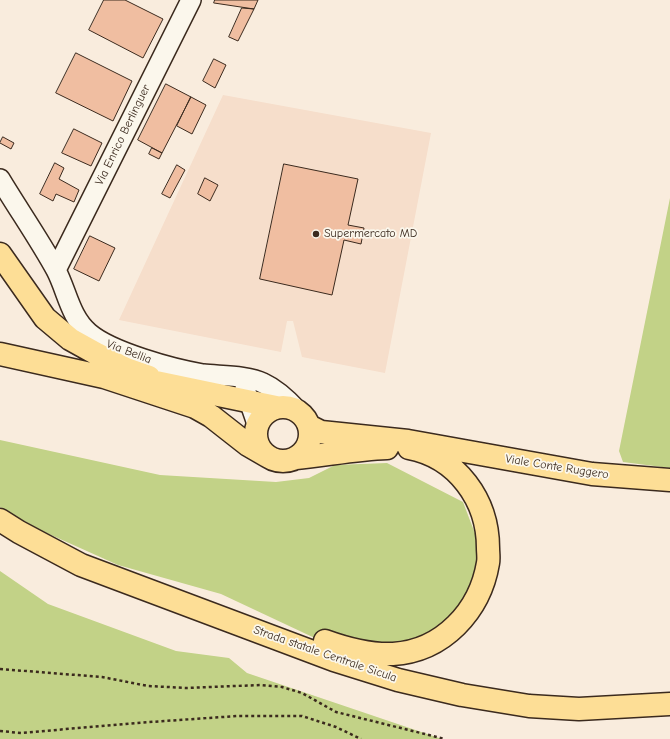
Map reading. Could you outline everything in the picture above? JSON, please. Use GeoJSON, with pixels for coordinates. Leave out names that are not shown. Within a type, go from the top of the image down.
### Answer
{"type":"FeatureCollection","features":[{"type":"Feature","properties":{"kind":"main road"},"geometry":{"type":"LineString","coordinates":[[0,254],[45,318],[70,339],[126,369],[161,382]]}},
{"type":"Feature","properties":{"kind":"main road"},"geometry":{"type":"LineString","coordinates":[[4,353],[104,377],[195,407],[211,416],[248,445],[274,460],[281,461],[365,449],[444,448]]}},
{"type":"Feature","properties":{"kind":"main road"},"geometry":{"type":"LineString","coordinates":[[104,377],[161,382],[250,402],[284,407],[303,418],[321,432],[408,440],[444,448]]}},
{"type":"Feature","properties":{"kind":"main road"},"geometry":{"type":"LineString","coordinates":[[267,456],[261,450],[257,442],[257,424],[262,416],[276,407]]}},
{"type":"Feature","properties":{"kind":"main road"},"geometry":{"type":"LineString","coordinates":[[296,458],[303,452],[308,444],[310,435],[303,418]]}},
{"type":"Feature","properties":{"kind":"main road"},"geometry":{"type":"LineString","coordinates":[[137,587],[208,600],[344,648],[371,653],[394,654],[431,644],[464,619],[477,599],[484,580],[488,562],[488,539],[485,520],[478,500],[466,481],[440,459],[423,450],[409,448]]}},
{"type":"Feature","properties":{"kind":"main road","name":"Viale Conte Ruggero"},"geometry":{"type":"LineString","coordinates":[[444,448],[592,474],[670,480]]}},
{"type":"Feature","properties":{"kind":"main road","name":"Strada statale Centrale Sicula"},"geometry":{"type":"LineString","coordinates":[[0,520],[19,532],[81,565],[334,660],[398,680],[462,695],[529,706],[579,709],[670,704]]}},
{"type":"Feature","properties":{"kind":"street","name":"Via Enrico Berlinguer"},"geometry":{"type":"LineString","coordinates":[[56,270],[191,0]]}},
{"type":"Feature","properties":{"kind":"street","name":"Via Bellia"},"geometry":{"type":"LineString","coordinates":[[0,179],[56,270],[73,311],[81,325],[88,333],[100,342],[155,362],[202,374],[262,382],[287,400],[303,418]]}},
{"type":"Feature","properties":{"kind":"street"},"geometry":{"type":"LineString","coordinates":[[241,378],[257,424]]}},
{"type":"Feature","properties":{"kind":"path"},"geometry":{"type":"LineString","coordinates":[[0,669],[102,677],[148,686],[187,688],[260,685],[282,687],[302,693],[336,712],[445,739]]}},
{"type":"Feature","properties":{"kind":"path"},"geometry":{"type":"LineString","coordinates":[[0,731],[21,733],[237,716],[302,716],[336,727],[362,739]]}},
{"type":"Feature","properties":{"kind":"shaded area"},"geometry":{"type":"Polygon","coordinates":[[[223,95],[431,133],[385,373],[302,357],[293,321],[287,321],[281,352],[119,320],[223,95]]]}},
{"type":"Feature","properties":{"kind":"green space"},"geometry":{"type":"Polygon","coordinates":[[[670,198],[670,468],[623,462],[619,451],[670,198]]]}},
{"type":"Feature","properties":{"kind":"green space"},"geometry":{"type":"Polygon","coordinates":[[[0,440],[160,475],[276,482],[309,478],[335,465],[387,463],[463,502],[487,565],[462,625],[394,656],[336,648],[221,594],[118,565],[40,530],[0,507],[0,440]]]}},
{"type":"Feature","properties":{"kind":"green space"},"geometry":{"type":"Polygon","coordinates":[[[0,571],[48,604],[176,651],[229,658],[247,673],[442,739],[0,739],[0,571]]]}},
{"type":"Feature","properties":{"kind":"building"},"geometry":{"type":"Polygon","coordinates":[[[104,0],[125,0],[163,19],[143,58],[89,30],[104,0]]]}},
{"type":"Feature","properties":{"kind":"building"},"geometry":{"type":"Polygon","coordinates":[[[215,0],[258,0],[254,9],[214,3],[215,0]]]}},
{"type":"Feature","properties":{"kind":"building"},"geometry":{"type":"Polygon","coordinates":[[[242,8],[254,9],[238,41],[229,37],[242,8]]]}},
{"type":"Feature","properties":{"kind":"building"},"geometry":{"type":"Polygon","coordinates":[[[76,53],[132,81],[113,121],[56,93],[76,53]]]}},
{"type":"Feature","properties":{"kind":"building"},"geometry":{"type":"Polygon","coordinates":[[[214,59],[226,65],[215,88],[203,81],[214,59]]]}},
{"type":"Feature","properties":{"kind":"building"},"geometry":{"type":"Polygon","coordinates":[[[166,84],[191,97],[162,153],[138,140],[166,84]]]}},
{"type":"Feature","properties":{"kind":"building"},"geometry":{"type":"Polygon","coordinates":[[[191,97],[206,105],[192,134],[177,126],[191,97]]]}},
{"type":"Feature","properties":{"kind":"building"},"geometry":{"type":"Polygon","coordinates":[[[74,129],[102,143],[91,166],[62,153],[74,129]]]}},
{"type":"Feature","properties":{"kind":"building"},"geometry":{"type":"Polygon","coordinates":[[[3,137],[14,143],[11,149],[0,143],[3,137]]]}},
{"type":"Feature","properties":{"kind":"building"},"geometry":{"type":"Polygon","coordinates":[[[152,148],[162,153],[159,159],[149,154],[152,148]]]}},
{"type":"Feature","properties":{"kind":"building"},"geometry":{"type":"Polygon","coordinates":[[[55,163],[64,168],[59,179],[79,190],[74,202],[56,194],[53,201],[40,194],[55,163]]]}},
{"type":"Feature","properties":{"kind":"building","name":"Supermercato MD"},"geometry":{"type":"Polygon","coordinates":[[[284,164],[358,179],[348,225],[364,228],[361,244],[344,240],[332,295],[260,279],[284,164]]]}},
{"type":"Feature","properties":{"kind":"building"},"geometry":{"type":"Polygon","coordinates":[[[177,165],[185,170],[170,198],[162,194],[177,165]]]}},
{"type":"Feature","properties":{"kind":"building"},"geometry":{"type":"Polygon","coordinates":[[[205,178],[218,185],[210,201],[198,194],[205,178]]]}},
{"type":"Feature","properties":{"kind":"building"},"geometry":{"type":"Polygon","coordinates":[[[90,236],[115,248],[99,281],[74,269],[90,236]]]}},
{"type":"Feature","properties":{"kind":"place","name":"Supermercato MD"},"geometry":{"type":"Point","coordinates":[316,234]}}]}
